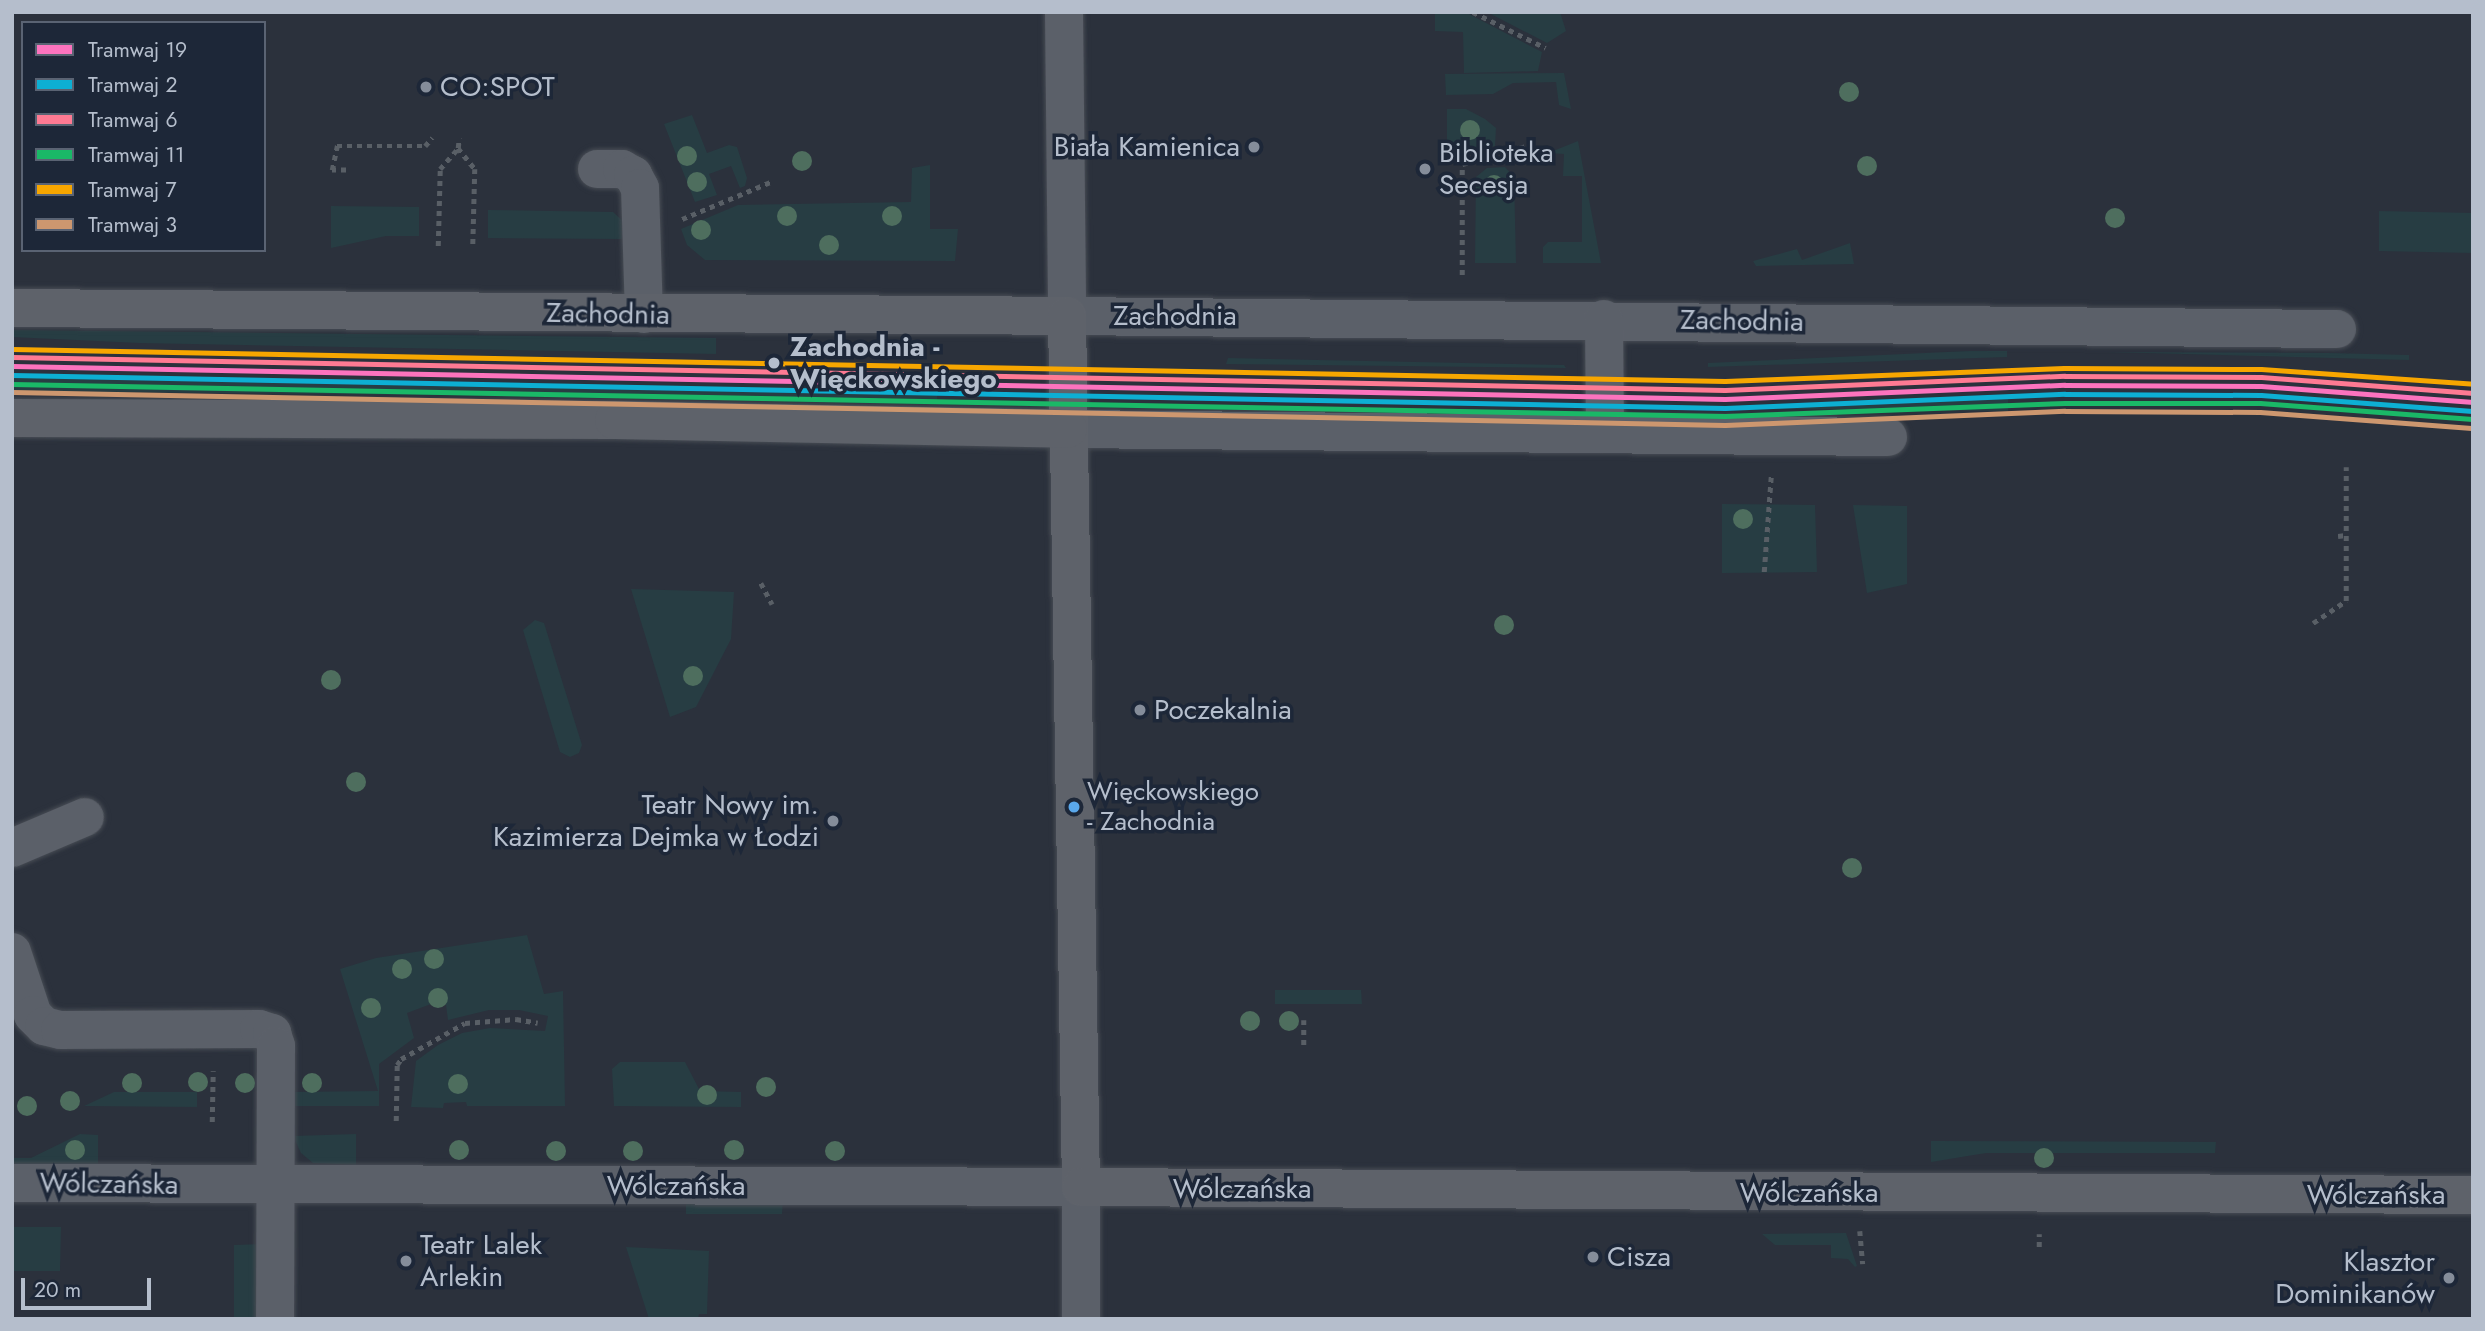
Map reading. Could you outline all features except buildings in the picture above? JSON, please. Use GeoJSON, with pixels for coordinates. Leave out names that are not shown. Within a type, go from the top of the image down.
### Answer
{"type":"FeatureCollection","features":[{"type":"Feature","properties":{"kind":"main road","name":"Zachodnia"},"geometry":{"type":"LineString","coordinates":[[12,308],[1067,316]]}},
{"type":"Feature","properties":{"kind":"main road"},"geometry":{"type":"LineString","coordinates":[[1067,316],[1081,1187]]}},
{"type":"Feature","properties":{"kind":"main road"},"geometry":{"type":"LineString","coordinates":[[12,418],[601,420],[1068,429]]}},
{"type":"Feature","properties":{"kind":"main road","name":"Wólczańska"},"geometry":{"type":"LineString","coordinates":[[1081,1187],[2473,1195]]}},
{"type":"Feature","properties":{"kind":"street"},"geometry":{"type":"LineString","coordinates":[[1064,12],[1067,316]]}},
{"type":"Feature","properties":{"kind":"street"},"geometry":{"type":"LineString","coordinates":[[597,169],[622,169],[633,175],[640,188],[644,314]]}},
{"type":"Feature","properties":{"kind":"street","name":"Zachodnia"},"geometry":{"type":"LineString","coordinates":[[1067,316],[1604,319],[2337,329]]}},
{"type":"Feature","properties":{"kind":"street"},"geometry":{"type":"LineString","coordinates":[[1604,319],[1605,434]]}},
{"type":"Feature","properties":{"kind":"street"},"geometry":{"type":"LineString","coordinates":[[1068,429],[1888,436]]}},
{"type":"Feature","properties":{"kind":"street"},"geometry":{"type":"LineString","coordinates":[[12,848],[85,817]]}},
{"type":"Feature","properties":{"kind":"street"},"geometry":{"type":"LineString","coordinates":[[12,952],[33,1015],[44,1026],[60,1030],[259,1029],[272,1033],[276,1046],[275,1319]]}},
{"type":"Feature","properties":{"kind":"street","name":"Wólczańska"},"geometry":{"type":"LineString","coordinates":[[12,1183],[1081,1187]]}},
{"type":"Feature","properties":{"kind":"street"},"geometry":{"type":"LineString","coordinates":[[1081,1187],[1081,1319]]}},
{"type":"Feature","properties":{"kind":"path"},"geometry":{"type":"LineString","coordinates":[[1473,12],[1546,48]]}},
{"type":"Feature","properties":{"kind":"path"},"geometry":{"type":"LineString","coordinates":[[345,170],[332,170],[337,146],[425,146],[432,138]]}},
{"type":"Feature","properties":{"kind":"path"},"geometry":{"type":"LineString","coordinates":[[438,246],[440,169],[458,148],[459,138]]}},
{"type":"Feature","properties":{"kind":"path"},"geometry":{"type":"LineString","coordinates":[[1462,275],[1462,164],[1530,145]]}},
{"type":"Feature","properties":{"kind":"path"},"geometry":{"type":"LineString","coordinates":[[458,148],[475,169],[473,247]]}},
{"type":"Feature","properties":{"kind":"path"},"geometry":{"type":"LineString","coordinates":[[697,212],[772,181]]}},
{"type":"Feature","properties":{"kind":"path"},"geometry":{"type":"LineString","coordinates":[[2313,623],[2346,601],[2346,467]]}},
{"type":"Feature","properties":{"kind":"path"},"geometry":{"type":"LineString","coordinates":[[1763,572],[1771,471]]}},
{"type":"Feature","properties":{"kind":"path"},"geometry":{"type":"LineString","coordinates":[[2338,536],[2346,535]]}},
{"type":"Feature","properties":{"kind":"path"},"geometry":{"type":"LineString","coordinates":[[761,583],[772,604]]}},
{"type":"Feature","properties":{"kind":"path"},"geometry":{"type":"LineString","coordinates":[[396,1121],[397,1065],[401,1059],[465,1023],[507,1019],[538,1023]]}},
{"type":"Feature","properties":{"kind":"path"},"geometry":{"type":"LineString","coordinates":[[1304,1020],[1304,1049]]}},
{"type":"Feature","properties":{"kind":"path"},"geometry":{"type":"LineString","coordinates":[[1860,1224],[1863,1264]]}},
{"type":"Feature","properties":{"kind":"green space"},"geometry":{"type":"Polygon","coordinates":[[[1435,12],[1465,12],[1542,52],[1538,71],[1464,73],[1463,32],[1435,31],[1435,12]]]}},
{"type":"Feature","properties":{"kind":"green space"},"geometry":{"type":"Polygon","coordinates":[[[1487,12],[1560,12],[1566,31],[1547,43],[1487,12]]]}},
{"type":"Feature","properties":{"kind":"green space"},"geometry":{"type":"Polygon","coordinates":[[[1564,73],[1571,109],[1559,105],[1556,82],[1513,83],[1493,94],[1446,95],[1445,74],[1564,73]]]}},
{"type":"Feature","properties":{"kind":"green space"},"geometry":{"type":"Polygon","coordinates":[[[1447,109],[1466,109],[1485,119],[1496,128],[1495,146],[1473,152],[1447,144],[1447,109]]]}},
{"type":"Feature","properties":{"kind":"green space"},"geometry":{"type":"Polygon","coordinates":[[[692,115],[707,153],[729,145],[737,147],[747,178],[745,186],[740,188],[731,166],[709,174],[717,195],[695,202],[664,124],[692,115]]]}},
{"type":"Feature","properties":{"kind":"green space"},"geometry":{"type":"Polygon","coordinates":[[[1578,141],[1601,263],[1543,263],[1543,247],[1548,242],[1582,242],[1582,176],[1563,176],[1564,154],[1548,153],[1578,141]]]}},
{"type":"Feature","properties":{"kind":"green space"},"geometry":{"type":"Polygon","coordinates":[[[930,165],[930,229],[958,229],[955,261],[705,260],[687,245],[681,229],[738,205],[911,202],[912,168],[930,165]]]}},
{"type":"Feature","properties":{"kind":"green space"},"geometry":{"type":"Polygon","coordinates":[[[1505,167],[1514,177],[1516,263],[1475,263],[1476,177],[1487,168],[1505,167]]]}},
{"type":"Feature","properties":{"kind":"green space"},"geometry":{"type":"Polygon","coordinates":[[[331,206],[419,207],[419,236],[386,236],[331,248],[331,206]]]}},
{"type":"Feature","properties":{"kind":"green space"},"geometry":{"type":"Polygon","coordinates":[[[488,210],[613,212],[626,224],[622,239],[488,238],[488,210]]]}},
{"type":"Feature","properties":{"kind":"green space"},"geometry":{"type":"Polygon","coordinates":[[[2379,211],[2473,213],[2473,253],[2379,251],[2379,211]]]}},
{"type":"Feature","properties":{"kind":"green space"},"geometry":{"type":"Polygon","coordinates":[[[1850,243],[1854,264],[1756,266],[1753,261],[1797,249],[1802,260],[1850,243]]]}},
{"type":"Feature","properties":{"kind":"green space"},"geometry":{"type":"Polygon","coordinates":[[[12,330],[716,338],[716,354],[139,343],[12,337],[12,330]]]}},
{"type":"Feature","properties":{"kind":"green space"},"geometry":{"type":"Polygon","coordinates":[[[2007,351],[2007,357],[1708,367],[1708,363],[2007,351]]]}},
{"type":"Feature","properties":{"kind":"green space"},"geometry":{"type":"Polygon","coordinates":[[[2106,352],[2409,355],[2409,360],[2106,352]]]}},
{"type":"Feature","properties":{"kind":"green space"},"geometry":{"type":"Polygon","coordinates":[[[1228,358],[1564,365],[1566,368],[1226,364],[1228,358]]]}},
{"type":"Feature","properties":{"kind":"green space"},"geometry":{"type":"Polygon","coordinates":[[[12,375],[642,390],[937,392],[937,400],[12,391],[12,375]]]}},
{"type":"Feature","properties":{"kind":"green space"},"geometry":{"type":"Polygon","coordinates":[[[2008,396],[2008,411],[1766,409],[1994,397],[2008,396]]]}},
{"type":"Feature","properties":{"kind":"green space"},"geometry":{"type":"Polygon","coordinates":[[[1722,504],[1815,505],[1817,572],[1722,573],[1722,504]]]}},
{"type":"Feature","properties":{"kind":"green space"},"geometry":{"type":"Polygon","coordinates":[[[1853,505],[1907,506],[1907,584],[1867,593],[1853,505]]]}},
{"type":"Feature","properties":{"kind":"green space"},"geometry":{"type":"Polygon","coordinates":[[[631,589],[734,592],[731,639],[696,707],[670,717],[631,589]]]}},
{"type":"Feature","properties":{"kind":"green space"},"geometry":{"type":"Polygon","coordinates":[[[535,620],[544,623],[582,745],[579,753],[570,757],[560,752],[523,630],[535,620]]]}},
{"type":"Feature","properties":{"kind":"green space"},"geometry":{"type":"Polygon","coordinates":[[[527,935],[544,994],[563,991],[565,1106],[467,1106],[466,1102],[444,1103],[443,1108],[411,1107],[416,1061],[438,1045],[462,1033],[490,1028],[545,1031],[548,1016],[519,1010],[489,1010],[448,1020],[446,1005],[439,1001],[407,1013],[414,1038],[379,1064],[379,1106],[292,1106],[292,1092],[378,1091],[340,969],[376,958],[527,935]]]}},
{"type":"Feature","properties":{"kind":"green space"},"geometry":{"type":"Polygon","coordinates":[[[1275,990],[1361,990],[1362,1004],[1275,1004],[1275,990]]]}},
{"type":"Feature","properties":{"kind":"green space"},"geometry":{"type":"Polygon","coordinates":[[[620,1062],[685,1062],[700,1091],[741,1092],[741,1107],[614,1106],[612,1069],[620,1062]]]}},
{"type":"Feature","properties":{"kind":"green space"},"geometry":{"type":"Polygon","coordinates":[[[114,1092],[197,1092],[197,1107],[84,1106],[114,1092]]]}},
{"type":"Feature","properties":{"kind":"green space"},"geometry":{"type":"Polygon","coordinates":[[[80,1134],[98,1135],[98,1167],[12,1166],[12,1158],[31,1158],[80,1134]]]}},
{"type":"Feature","properties":{"kind":"green space"},"geometry":{"type":"Polygon","coordinates":[[[356,1134],[356,1165],[313,1163],[301,1153],[293,1136],[356,1134]]]}},
{"type":"Feature","properties":{"kind":"green space"},"geometry":{"type":"Polygon","coordinates":[[[1931,1141],[2216,1142],[2215,1153],[1986,1153],[1931,1162],[1931,1141]]]}},
{"type":"Feature","properties":{"kind":"green space"},"geometry":{"type":"Polygon","coordinates":[[[783,1199],[782,1214],[686,1214],[686,1200],[783,1199]]]}},
{"type":"Feature","properties":{"kind":"green space"},"geometry":{"type":"Polygon","coordinates":[[[12,1227],[61,1227],[60,1271],[12,1271],[12,1227]]]}},
{"type":"Feature","properties":{"kind":"green space"},"geometry":{"type":"Polygon","coordinates":[[[1846,1233],[1857,1266],[1855,1267],[1848,1259],[1831,1258],[1831,1245],[1775,1245],[1762,1234],[1846,1233]]]}},
{"type":"Feature","properties":{"kind":"green space"},"geometry":{"type":"Polygon","coordinates":[[[264,1244],[264,1319],[234,1319],[234,1245],[264,1244]]]}},
{"type":"Feature","properties":{"kind":"green space"},"geometry":{"type":"Polygon","coordinates":[[[626,1247],[709,1251],[707,1314],[699,1314],[698,1319],[649,1319],[626,1247]]]}},
{"type":"Feature","properties":{"kind":"tram line","name":"7"},"geometry":{"type":"LineString","coordinates":[[12,349],[1725,381],[2064,368],[2261,369],[2473,384]]}},
{"type":"Feature","properties":{"kind":"tram line","name":"6"},"geometry":{"type":"LineString","coordinates":[[12,357],[1725,390],[2065,376],[2261,377],[2473,393]]}},
{"type":"Feature","properties":{"kind":"tram line","name":"19"},"geometry":{"type":"LineString","coordinates":[[12,366],[1725,399],[2065,385],[2261,386],[2473,402]]}},
{"type":"Feature","properties":{"kind":"tram line","name":"2"},"geometry":{"type":"LineString","coordinates":[[12,375],[1725,408],[2065,394],[2261,395],[2472,411]]}},
{"type":"Feature","properties":{"kind":"tram line","name":"11"},"geometry":{"type":"LineString","coordinates":[[12,384],[1725,416],[2065,403],[2260,403],[2472,419]]}},
{"type":"Feature","properties":{"kind":"tram line","name":"3"},"geometry":{"type":"LineString","coordinates":[[12,392],[1725,425],[2065,411],[2260,412],[2471,428]]}},
{"type":"Feature","properties":{"kind":"place","name":"CO:SPOT"},"geometry":{"type":"Point","coordinates":[426,87]}},
{"type":"Feature","properties":{"kind":"place","name":"Biała Kamienica"},"geometry":{"type":"Point","coordinates":[1254,147]}},
{"type":"Feature","properties":{"kind":"place","name":"Biblioteka Secesja"},"geometry":{"type":"Point","coordinates":[1425,169]}},
{"type":"Feature","properties":{"kind":"place","name":"Zachodnia - Więckowskiego"},"geometry":{"type":"Point","coordinates":[774,363]}},
{"type":"Feature","properties":{"kind":"place","name":"Poczekalnia"},"geometry":{"type":"Point","coordinates":[1140,710]}},
{"type":"Feature","properties":{"kind":"place","name":"Więckowskiego - Zachodnia"},"geometry":{"type":"Point","coordinates":[1074,807]}},
{"type":"Feature","properties":{"kind":"place","name":"Teatr Nowy im. Kazimierza Dejmka w Łodzi"},"geometry":{"type":"Point","coordinates":[833,821]}},
{"type":"Feature","properties":{"kind":"place","name":"Cisza"},"geometry":{"type":"Point","coordinates":[1593,1257]}},
{"type":"Feature","properties":{"kind":"place","name":"Teatr Lalek Arlekin"},"geometry":{"type":"Point","coordinates":[406,1261]}},
{"type":"Feature","properties":{"kind":"place","name":"Klasztor Dominikanów"},"geometry":{"type":"Point","coordinates":[2449,1278]}}]}
